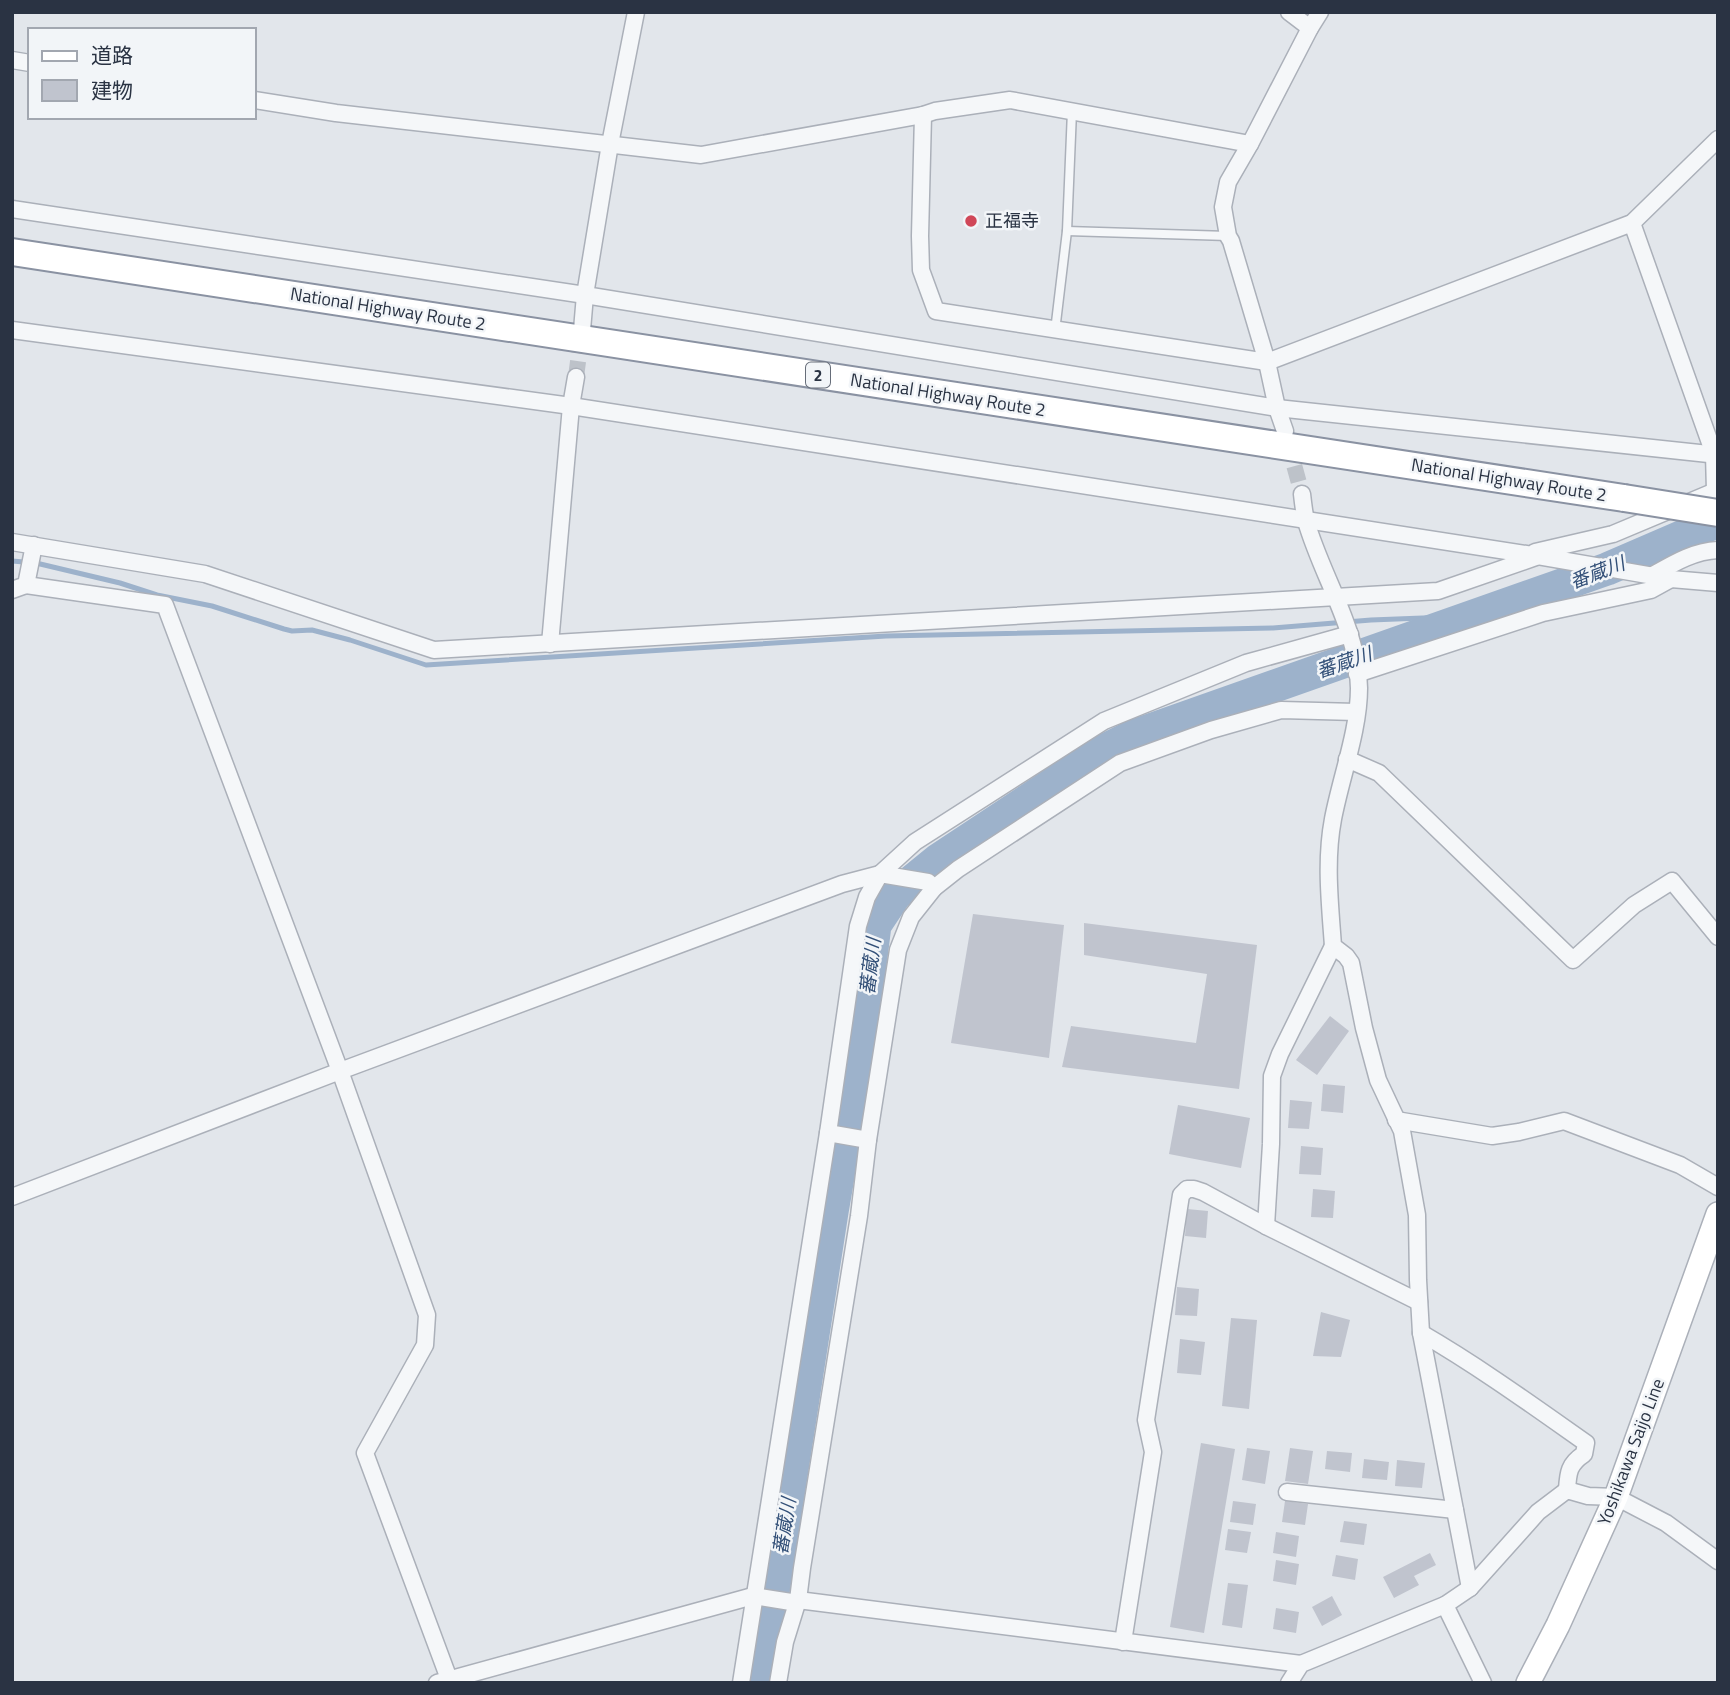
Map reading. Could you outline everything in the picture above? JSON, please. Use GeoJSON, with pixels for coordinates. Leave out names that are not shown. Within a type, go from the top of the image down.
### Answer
{"type":"FeatureCollection","features":[{"type":"Feature","properties":{"kind":"highway","name":"National Highway Route 2"},"geometry":{"type":"LineString","coordinates":[[12,252],[1624,498],[1717,497]]}},
{"type":"Feature","properties":{"kind":"main road","name":"Yoshikawa Saijo Line"},"geometry":{"type":"LineString","coordinates":[[1528,1683],[1558,1625],[1616,1497],[1718,1214]]}},
{"type":"Feature","properties":{"kind":"street"},"geometry":{"type":"LineString","coordinates":[[582,330],[585,295],[610,144],[636,12]]}},
{"type":"Feature","properties":{"kind":"street"},"geometry":{"type":"LineString","coordinates":[[1289,12],[1310,28]]}},
{"type":"Feature","properties":{"kind":"street"},"geometry":{"type":"LineString","coordinates":[[1285,431],[1228,236],[1223,207],[1228,182],[1320,12]]}},
{"type":"Feature","properties":{"kind":"street"},"geometry":{"type":"LineString","coordinates":[[256,100],[335,113],[701,155],[935,111],[1010,100],[1250,144]]}},
{"type":"Feature","properties":{"kind":"street"},"geometry":{"type":"LineString","coordinates":[[923,115],[921,270],[936,312],[1267,362],[1632,223],[1718,139]]}},
{"type":"Feature","properties":{"kind":"street"},"geometry":{"type":"LineString","coordinates":[[12,209],[585,295],[1277,408],[1716,455]]}},
{"type":"Feature","properties":{"kind":"street"},"geometry":{"type":"LineString","coordinates":[[12,542],[205,574],[434,650],[1438,591],[1532,555],[1614,534],[1717,497],[1716,455],[1632,223]]}},
{"type":"Feature","properties":{"kind":"street"},"geometry":{"type":"LineString","coordinates":[[12,330],[571,406],[1532,555],[1671,579],[1718,583]]}},
{"type":"Feature","properties":{"kind":"street"},"geometry":{"type":"LineString","coordinates":[[550,644],[571,406],[576,377]]}},
{"type":"Feature","properties":{"kind":"street"},"geometry":{"type":"LineString","coordinates":[[1266,1226],[1272,1076],[1280,1054],[1333,946],[1329,854],[1333,820],[1359,688],[1349,633],[1306,520],[1302,494]]}},
{"type":"Feature","properties":{"kind":"street"},"geometry":{"type":"LineString","coordinates":[[34,545],[19,588],[165,605],[340,1071],[427,1315],[425,1345],[365,1453],[443,1681],[754,1597],[1301,1664],[1445,1605],[1471,1588],[1538,1513],[1567,1490],[1568,1474],[1574,1461],[1584,1454],[1586,1443],[1521,1397],[1421,1333]]}},
{"type":"Feature","properties":{"kind":"street"},"geometry":{"type":"LineString","coordinates":[[1653,575],[1680,559],[1718,550]]}},
{"type":"Feature","properties":{"kind":"street"},"geometry":{"type":"LineString","coordinates":[[1357,671],[1543,614],[1651,590],[1671,579]]}},
{"type":"Feature","properties":{"kind":"street"},"geometry":{"type":"LineString","coordinates":[[741,1683],[829,1134],[858,926],[867,898],[880,874],[915,842],[1104,721],[1246,663],[1349,633]]}},
{"type":"Feature","properties":{"kind":"street"},"geometry":{"type":"LineString","coordinates":[[778,1683],[802,1568],[859,1216],[866,1139],[898,950],[911,917],[931,885],[1120,763],[1211,730],[1281,710],[1356,712]]}},
{"type":"Feature","properties":{"kind":"street"},"geometry":{"type":"LineString","coordinates":[[1347,759],[1379,773],[1573,960],[1634,905],[1672,881],[1718,937]]}},
{"type":"Feature","properties":{"kind":"street"},"geometry":{"type":"LineString","coordinates":[[12,1197],[340,1071],[842,884],[880,874],[931,885]]}},
{"type":"Feature","properties":{"kind":"street"},"geometry":{"type":"LineString","coordinates":[[1333,946],[1351,963],[1378,1080],[1402,1130],[1417,1215],[1421,1333],[1471,1588]]}},
{"type":"Feature","properties":{"kind":"street"},"geometry":{"type":"LineString","coordinates":[[1396,1120],[1492,1136],[1564,1121],[1679,1165],[1718,1187]]}},
{"type":"Feature","properties":{"kind":"street"},"geometry":{"type":"LineString","coordinates":[[829,1134],[866,1139]]}},
{"type":"Feature","properties":{"kind":"street"},"geometry":{"type":"LineString","coordinates":[[1123,1642],[1153,1452],[1146,1420],[1181,1195],[1187,1189],[1203,1192],[1419,1302]]}},
{"type":"Feature","properties":{"kind":"street"},"geometry":{"type":"LineString","coordinates":[[1567,1490],[1588,1496],[1616,1497],[1666,1523],[1718,1561]]}},
{"type":"Feature","properties":{"kind":"street"},"geometry":{"type":"LineString","coordinates":[[1287,1492],[1455,1510]]}},
{"type":"Feature","properties":{"kind":"street"},"geometry":{"type":"LineString","coordinates":[[1445,1605],[1483,1683]]}},
{"type":"Feature","properties":{"kind":"street"},"geometry":{"type":"LineString","coordinates":[[1289,1683],[1301,1664]]}},
{"type":"Feature","properties":{"kind":"lane"},"geometry":{"type":"LineString","coordinates":[[1055,331],[1067,231],[1072,111]]}},
{"type":"Feature","properties":{"kind":"lane"},"geometry":{"type":"LineString","coordinates":[[1067,231],[1228,236]]}},
{"type":"Feature","properties":{"kind":"building"},"geometry":{"type":"Polygon","coordinates":[[[973,914],[1064,925],[1049,1058],[951,1043],[973,914]]]}},
{"type":"Feature","properties":{"kind":"building"},"geometry":{"type":"Polygon","coordinates":[[[1084,923],[1257,945],[1239,1089],[1062,1067],[1071,1026],[1196,1043],[1207,974],[1084,955],[1084,923]]]}},
{"type":"Feature","properties":{"kind":"building"},"geometry":{"type":"Polygon","coordinates":[[[1330,1016],[1349,1031],[1317,1075],[1296,1060],[1330,1016]]]}},
{"type":"Feature","properties":{"kind":"building"},"geometry":{"type":"Polygon","coordinates":[[[1323,1084],[1345,1086],[1343,1113],[1321,1111],[1323,1084]]]}},
{"type":"Feature","properties":{"kind":"building"},"geometry":{"type":"Polygon","coordinates":[[[1290,1100],[1312,1102],[1309,1129],[1288,1128],[1290,1100]]]}},
{"type":"Feature","properties":{"kind":"building"},"geometry":{"type":"Polygon","coordinates":[[[1178,1105],[1250,1118],[1241,1168],[1169,1154],[1178,1105]]]}},
{"type":"Feature","properties":{"kind":"building"},"geometry":{"type":"Polygon","coordinates":[[[1301,1146],[1323,1148],[1321,1175],[1299,1174],[1301,1146]]]}},
{"type":"Feature","properties":{"kind":"building"},"geometry":{"type":"Polygon","coordinates":[[[1313,1189],[1335,1191],[1333,1218],[1311,1217],[1313,1189]]]}},
{"type":"Feature","properties":{"kind":"building"},"geometry":{"type":"Polygon","coordinates":[[[1187,1209],[1208,1211],[1206,1238],[1185,1236],[1187,1209]]]}},
{"type":"Feature","properties":{"kind":"building"},"geometry":{"type":"Polygon","coordinates":[[[1177,1287],[1199,1289],[1197,1316],[1175,1315],[1177,1287]]]}},
{"type":"Feature","properties":{"kind":"building"},"geometry":{"type":"Polygon","coordinates":[[[1321,1312],[1350,1320],[1341,1357],[1313,1356],[1321,1312]]]}},
{"type":"Feature","properties":{"kind":"building"},"geometry":{"type":"Polygon","coordinates":[[[1231,1318],[1257,1320],[1249,1409],[1222,1406],[1231,1318]]]}},
{"type":"Feature","properties":{"kind":"building"},"geometry":{"type":"Polygon","coordinates":[[[1180,1339],[1205,1342],[1201,1375],[1177,1373],[1180,1339]]]}},
{"type":"Feature","properties":{"kind":"building"},"geometry":{"type":"Polygon","coordinates":[[[1201,1443],[1235,1449],[1204,1633],[1170,1627],[1201,1443]]]}},
{"type":"Feature","properties":{"kind":"building"},"geometry":{"type":"Polygon","coordinates":[[[1247,1448],[1270,1451],[1265,1484],[1242,1480],[1247,1448]]]}},
{"type":"Feature","properties":{"kind":"building"},"geometry":{"type":"Polygon","coordinates":[[[1290,1448],[1313,1451],[1308,1484],[1285,1481],[1290,1448]]]}},
{"type":"Feature","properties":{"kind":"building"},"geometry":{"type":"Polygon","coordinates":[[[1327,1451],[1352,1453],[1350,1472],[1325,1469],[1327,1451]]]}},
{"type":"Feature","properties":{"kind":"building"},"geometry":{"type":"Polygon","coordinates":[[[1364,1459],[1389,1462],[1387,1480],[1362,1478],[1364,1459]]]}},
{"type":"Feature","properties":{"kind":"building"},"geometry":{"type":"Polygon","coordinates":[[[1397,1460],[1425,1463],[1422,1488],[1395,1486],[1397,1460]]]}},
{"type":"Feature","properties":{"kind":"building"},"geometry":{"type":"Polygon","coordinates":[[[1233,1501],[1256,1504],[1253,1525],[1230,1522],[1233,1501]]]}},
{"type":"Feature","properties":{"kind":"building"},"geometry":{"type":"Polygon","coordinates":[[[1285,1501],[1308,1504],[1305,1525],[1282,1522],[1285,1501]]]}},
{"type":"Feature","properties":{"kind":"building"},"geometry":{"type":"Polygon","coordinates":[[[1344,1521],[1367,1524],[1364,1545],[1340,1542],[1344,1521]]]}},
{"type":"Feature","properties":{"kind":"building"},"geometry":{"type":"Polygon","coordinates":[[[1228,1529],[1251,1532],[1247,1553],[1225,1550],[1228,1529]]]}},
{"type":"Feature","properties":{"kind":"building"},"geometry":{"type":"Polygon","coordinates":[[[1276,1532],[1299,1536],[1296,1557],[1273,1553],[1276,1532]]]}},
{"type":"Feature","properties":{"kind":"building"},"geometry":{"type":"Polygon","coordinates":[[[1430,1553],[1436,1565],[1414,1576],[1419,1585],[1394,1598],[1383,1577],[1430,1553]]]}},
{"type":"Feature","properties":{"kind":"building"},"geometry":{"type":"Polygon","coordinates":[[[1336,1555],[1358,1559],[1355,1580],[1332,1576],[1336,1555]]]}},
{"type":"Feature","properties":{"kind":"building"},"geometry":{"type":"Polygon","coordinates":[[[1276,1560],[1299,1564],[1296,1585],[1273,1581],[1276,1560]]]}},
{"type":"Feature","properties":{"kind":"building"},"geometry":{"type":"Polygon","coordinates":[[[1228,1583],[1248,1585],[1242,1628],[1222,1625],[1228,1583]]]}},
{"type":"Feature","properties":{"kind":"building"},"geometry":{"type":"Polygon","coordinates":[[[1332,1596],[1342,1615],[1322,1626],[1312,1607],[1332,1596]]]}},
{"type":"Feature","properties":{"kind":"building"},"geometry":{"type":"Polygon","coordinates":[[[1276,1608],[1299,1612],[1296,1633],[1273,1629],[1276,1608]]]}},
{"type":"Feature","properties":{"kind":"waterway","name":"蕃蔵川"},"geometry":{"type":"LineString","coordinates":[[759,1683],[859,1055],[875,925],[895,895],[938,860],[1101,752],[1133,736],[1607,569],[1718,521]]}},
{"type":"Feature","properties":{"kind":"waterway"},"geometry":{"type":"LineString","coordinates":[[12,561],[36,563],[120,583],[157,595],[212,606],[292,631],[312,630],[426,665],[886,636],[1273,628],[1371,620],[1474,616]]}},
{"type":"Feature","properties":{"kind":"tunnel"},"geometry":{"type":"LineString","coordinates":[[576,377],[582,331]]}},
{"type":"Feature","properties":{"kind":"tunnel"},"geometry":{"type":"LineString","coordinates":[[1288,443],[1302,494]]}},
{"type":"Feature","properties":{"kind":"place","name":"正福寺"},"geometry":{"type":"Point","coordinates":[971,221]}},
{"type":"Feature","properties":{"kind":"water label","name":"番蔵川"},"geometry":{"type":"Point","coordinates":[1597,572]}}]}
